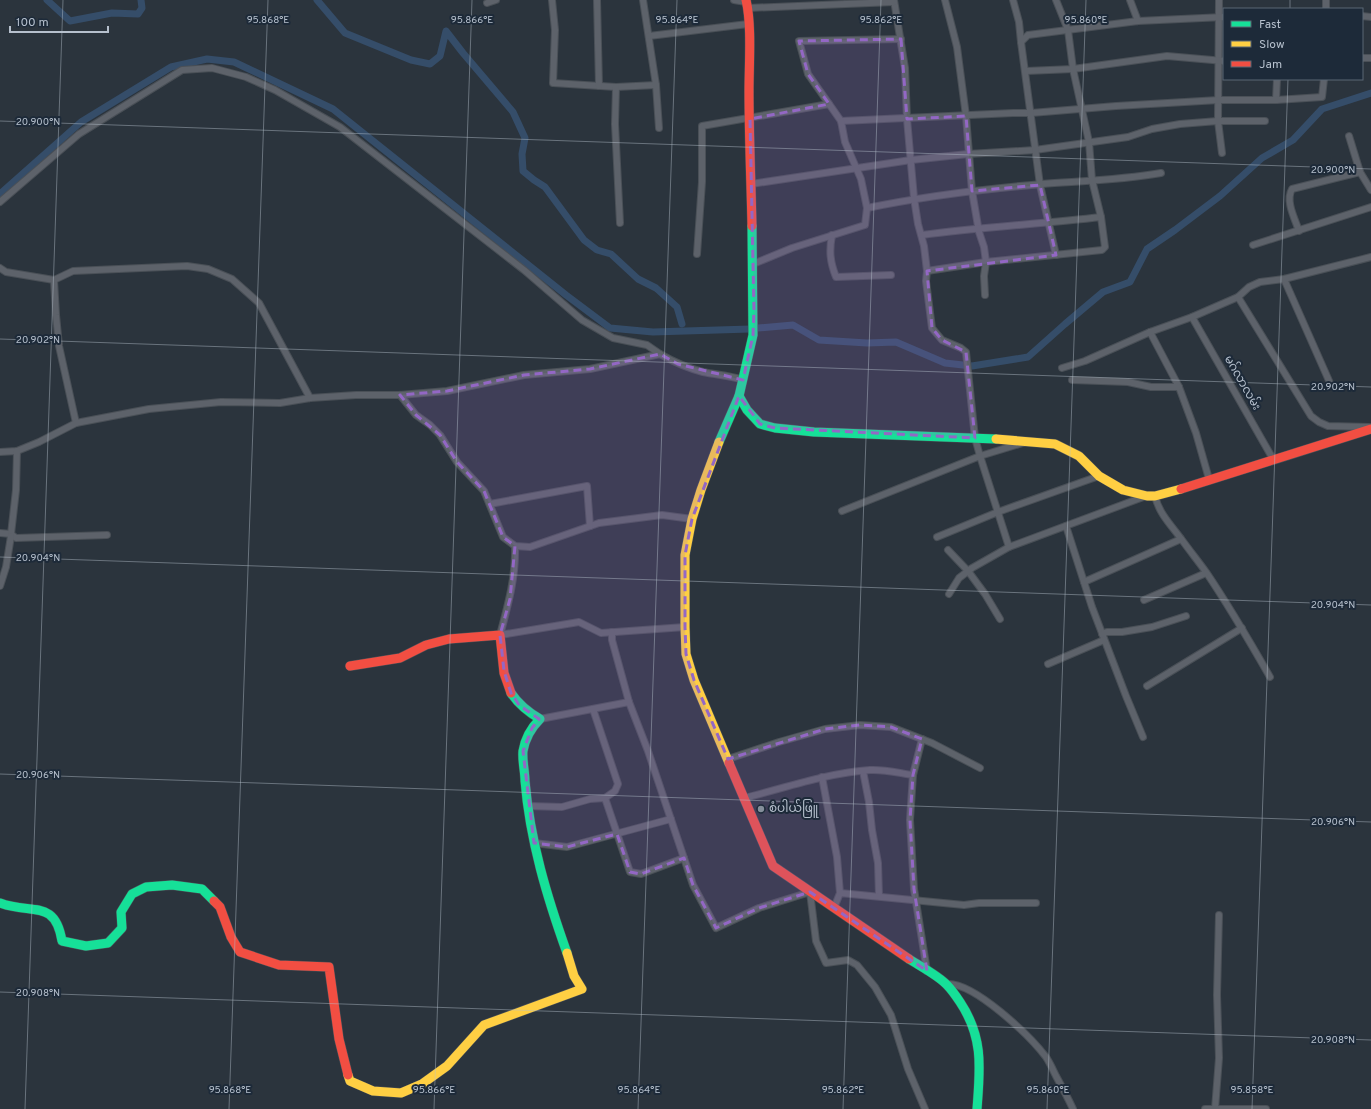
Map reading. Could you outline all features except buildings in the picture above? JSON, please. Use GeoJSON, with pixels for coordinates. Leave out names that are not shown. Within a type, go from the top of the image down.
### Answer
{"type":"FeatureCollection","features":[{"type":"Feature","properties":{"kind":"street"},"geometry":{"type":"LineString","coordinates":[[487,3],[496,0]]}},
{"type":"Feature","properties":{"kind":"street"},"geometry":{"type":"LineString","coordinates":[[552,0],[556,30],[553,83],[599,86],[656,85]]}},
{"type":"Feature","properties":{"kind":"street"},"geometry":{"type":"LineString","coordinates":[[597,0],[599,86]]}},
{"type":"Feature","properties":{"kind":"street"},"geometry":{"type":"LineString","coordinates":[[643,0],[656,85],[659,128]]}},
{"type":"Feature","properties":{"kind":"street"},"geometry":{"type":"LineString","coordinates":[[734,0],[747,4],[894,1],[905,68],[907,119],[914,198],[918,224],[922,235],[927,271],[926,281],[932,328],[942,340],[961,348],[966,352],[975,438],[1009,547]]}},
{"type":"Feature","properties":{"kind":"street"},"geometry":{"type":"LineString","coordinates":[[945,0],[957,47],[966,116],[972,191],[978,228],[986,262],[984,276],[985,295]]}},
{"type":"Feature","properties":{"kind":"street"},"geometry":{"type":"LineString","coordinates":[[1013,0],[1019,22],[1040,185],[1056,255]]}},
{"type":"Feature","properties":{"kind":"street"},"geometry":{"type":"LineString","coordinates":[[927,271],[986,262],[1102,250],[1105,247],[1101,217],[1092,180],[1089,142],[1073,69],[1068,30],[1056,0]]}},
{"type":"Feature","properties":{"kind":"street"},"geometry":{"type":"LineString","coordinates":[[1130,0],[1138,21]]}},
{"type":"Feature","properties":{"kind":"street"},"geometry":{"type":"LineString","coordinates":[[1219,0],[1222,17],[1222,61],[1218,120],[1222,152]]}},
{"type":"Feature","properties":{"kind":"street"},"geometry":{"type":"LineString","coordinates":[[747,4],[753,264],[753,335],[739,396],[725,427],[701,490],[692,519],[686,554],[686,654],[694,680],[773,866],[947,984],[961,1002],[973,1026],[978,1045],[979,1061],[977,1109]]}},
{"type":"Feature","properties":{"kind":"street"},"geometry":{"type":"LineString","coordinates":[[1021,42],[1028,35],[1138,21],[1222,17]]}},
{"type":"Feature","properties":{"kind":"street"},"geometry":{"type":"LineString","coordinates":[[649,36],[748,24]]}},
{"type":"Feature","properties":{"kind":"street"},"geometry":{"type":"LineString","coordinates":[[753,264],[792,248],[865,226],[867,208],[861,179],[845,142],[841,122],[808,74],[799,41],[901,39]]}},
{"type":"Feature","properties":{"kind":"street"},"geometry":{"type":"LineString","coordinates":[[1026,72],[1073,69],[1166,56],[1222,61]]}},
{"type":"Feature","properties":{"kind":"street"},"geometry":{"type":"LineString","coordinates":[[0,202],[79,134],[182,70],[212,68],[246,77],[276,90],[340,126],[524,270],[582,320],[614,338],[647,345],[678,364],[703,372],[732,376],[743,380]]}},
{"type":"Feature","properties":{"kind":"street"},"geometry":{"type":"LineString","coordinates":[[1276,100],[1277,80]]}},
{"type":"Feature","properties":{"kind":"street"},"geometry":{"type":"LineString","coordinates":[[841,122],[1031,113],[1219,100],[1276,100],[1322,97],[1324,80]]}},
{"type":"Feature","properties":{"kind":"street"},"geometry":{"type":"LineString","coordinates":[[616,86],[615,124],[620,223]]}},
{"type":"Feature","properties":{"kind":"street"},"geometry":{"type":"LineString","coordinates":[[697,254],[702,182],[702,126],[750,119],[829,104]]}},
{"type":"Feature","properties":{"kind":"street"},"geometry":{"type":"LineString","coordinates":[[751,184],[911,160],[968,154],[1036,150],[1128,137],[1152,129],[1180,124],[1218,120],[1265,121]]}},
{"type":"Feature","properties":{"kind":"street"},"geometry":{"type":"LineString","coordinates":[[1349,136],[1360,172],[1371,190]]}},
{"type":"Feature","properties":{"kind":"street"},"geometry":{"type":"LineString","coordinates":[[1299,231],[1290,202],[1289,194],[1292,189],[1360,172]]}},
{"type":"Feature","properties":{"kind":"street"},"geometry":{"type":"LineString","coordinates":[[867,208],[914,198],[972,191],[1131,178],[1161,173]]}},
{"type":"Feature","properties":{"kind":"street"},"geometry":{"type":"LineString","coordinates":[[1253,245],[1371,207]]}},
{"type":"Feature","properties":{"kind":"street"},"geometry":{"type":"LineString","coordinates":[[922,235],[978,228],[1048,223],[1101,217]]}},
{"type":"Feature","properties":{"kind":"street"},"geometry":{"type":"LineString","coordinates":[[832,235],[830,247],[831,266],[836,277],[891,275]]}},
{"type":"Feature","properties":{"kind":"street"},"geometry":{"type":"LineString","coordinates":[[1062,368],[1085,361],[1150,332],[1192,317],[1238,297],[1249,287],[1260,282],[1284,279],[1371,257]]}},
{"type":"Feature","properties":{"kind":"street"},"geometry":{"type":"LineString","coordinates":[[0,268],[6,272],[54,280],[73,272],[187,266],[208,269],[232,279],[259,303],[310,398]]}},
{"type":"Feature","properties":{"kind":"street"},"geometry":{"type":"LineString","coordinates":[[1284,279],[1330,383]]}},
{"type":"Feature","properties":{"kind":"street"},"geometry":{"type":"LineString","coordinates":[[54,280],[59,346],[76,423]]}},
{"type":"Feature","properties":{"kind":"street"},"geometry":{"type":"LineString","coordinates":[[1238,297],[1311,416],[1328,426],[1371,428]]}},
{"type":"Feature","properties":{"kind":"street","name":"မဂ်လာလမ်း"},"geometry":{"type":"LineString","coordinates":[[1192,317],[1273,459]]}},
{"type":"Feature","properties":{"kind":"street"},"geometry":{"type":"LineString","coordinates":[[1150,332],[1179,388],[1196,433],[1209,479]]}},
{"type":"Feature","properties":{"kind":"street"},"geometry":{"type":"LineString","coordinates":[[0,452],[17,451],[39,442],[76,423],[156,409],[221,402],[280,403],[310,398],[356,395],[400,395],[448,390],[524,375],[590,369],[660,354]]}},
{"type":"Feature","properties":{"kind":"street"},"geometry":{"type":"LineString","coordinates":[[1072,380],[1128,382],[1151,387],[1179,388]]}},
{"type":"Feature","properties":{"kind":"street"},"geometry":{"type":"LineString","coordinates":[[400,395],[416,415],[430,425],[440,435],[457,462],[484,491],[503,537],[515,546],[530,547],[599,523],[662,515],[692,519]]}},
{"type":"Feature","properties":{"kind":"street"},"geometry":{"type":"LineString","coordinates":[[739,396],[747,410],[760,424],[775,428],[814,432],[1033,440],[1055,444],[1079,456],[1099,476],[1123,490],[1151,496],[1165,519],[1206,573],[1242,628],[1270,677]]}},
{"type":"Feature","properties":{"kind":"street"},"geometry":{"type":"LineString","coordinates":[[949,594],[959,578],[968,571],[1009,547],[1151,496],[1371,428]]}},
{"type":"Feature","properties":{"kind":"street"},"geometry":{"type":"LineString","coordinates":[[842,511],[980,456],[1033,440]]}},
{"type":"Feature","properties":{"kind":"street"},"geometry":{"type":"LineString","coordinates":[[0,586],[6,567],[11,535],[16,490],[17,451]]}},
{"type":"Feature","properties":{"kind":"street"},"geometry":{"type":"LineString","coordinates":[[937,537],[998,512],[1099,476]]}},
{"type":"Feature","properties":{"kind":"street"},"geometry":{"type":"LineString","coordinates":[[490,504],[588,486],[590,526]]}},
{"type":"Feature","properties":{"kind":"street"},"geometry":{"type":"LineString","coordinates":[[1066,526],[1103,637],[1143,737]]}},
{"type":"Feature","properties":{"kind":"street"},"geometry":{"type":"LineString","coordinates":[[0,533],[11,535],[16,538],[107,535]]}},
{"type":"Feature","properties":{"kind":"street"},"geometry":{"type":"LineString","coordinates":[[1084,582],[1181,539]]}},
{"type":"Feature","properties":{"kind":"street"},"geometry":{"type":"LineString","coordinates":[[515,546],[516,563],[510,599],[500,635],[504,672],[511,693],[519,705],[540,719]]}},
{"type":"Feature","properties":{"kind":"street"},"geometry":{"type":"LineString","coordinates":[[948,550],[968,571],[985,594],[1000,619]]}},
{"type":"Feature","properties":{"kind":"street"},"geometry":{"type":"LineString","coordinates":[[1144,600],[1206,573]]}},
{"type":"Feature","properties":{"kind":"street"},"geometry":{"type":"LineString","coordinates":[[1048,664],[1103,637],[1107,632],[1122,632],[1152,627],[1186,616]]}},
{"type":"Feature","properties":{"kind":"street"},"geometry":{"type":"LineString","coordinates":[[350,666],[400,658],[426,645],[449,639],[500,635],[579,622],[601,633],[685,626]]}},
{"type":"Feature","properties":{"kind":"street"},"geometry":{"type":"LineString","coordinates":[[1147,686],[1242,628]]}},
{"type":"Feature","properties":{"kind":"street"},"geometry":{"type":"LineString","coordinates":[[612,632],[612,640],[629,702],[648,751],[693,885],[716,928],[759,908],[810,892]]}},
{"type":"Feature","properties":{"kind":"street"},"geometry":{"type":"LineString","coordinates":[[0,903],[6,906],[34,909],[50,913],[59,924],[62,941],[86,946],[108,943],[122,928],[121,912],[132,894],[146,887],[172,884],[202,889],[220,907],[231,937],[240,952],[279,965],[329,967],[339,1041],[344,1065],[350,1081],[373,1091],[401,1093],[422,1084],[447,1066],[484,1025],[582,989],[574,976],[542,876],[534,843],[528,806],[523,751],[532,728],[540,719],[629,702]]}},
{"type":"Feature","properties":{"kind":"street"},"geometry":{"type":"LineString","coordinates":[[528,806],[562,807],[590,799],[605,798],[615,791],[618,784],[593,708]]}},
{"type":"Feature","properties":{"kind":"street"},"geometry":{"type":"LineString","coordinates":[[728,759],[825,729],[860,725],[891,727],[932,743],[980,768]]}},
{"type":"Feature","properties":{"kind":"street"},"geometry":{"type":"LineString","coordinates":[[922,739],[913,774],[910,820],[914,889],[927,971]]}},
{"type":"Feature","properties":{"kind":"street"},"geometry":{"type":"LineString","coordinates":[[744,798],[822,777],[863,770],[913,774]]}},
{"type":"Feature","properties":{"kind":"street"},"geometry":{"type":"LineString","coordinates":[[863,770],[878,863],[879,896]]}},
{"type":"Feature","properties":{"kind":"street"},"geometry":{"type":"LineString","coordinates":[[822,777],[837,857],[840,893],[834,908]]}},
{"type":"Feature","properties":{"kind":"street"},"geometry":{"type":"LineString","coordinates":[[605,798],[630,872],[641,874],[684,858]]}},
{"type":"Feature","properties":{"kind":"street"},"geometry":{"type":"LineString","coordinates":[[534,843],[567,847],[671,819]]}},
{"type":"Feature","properties":{"kind":"street"},"geometry":{"type":"LineString","coordinates":[[810,892],[816,941],[826,963],[848,960],[857,965],[875,987],[892,1015],[908,1069],[925,1109]]}},
{"type":"Feature","properties":{"kind":"street"},"geometry":{"type":"LineString","coordinates":[[840,893],[964,905],[979,903],[1036,903]]}},
{"type":"Feature","properties":{"kind":"street"},"geometry":{"type":"LineString","coordinates":[[1215,1109],[1219,1058],[1217,995],[1219,915]]}},
{"type":"Feature","properties":{"kind":"street"},"geometry":{"type":"LineString","coordinates":[[947,984],[952,984],[970,990],[988,1001],[1024,1034],[1046,1058],[1073,1109]]}},
{"type":"Feature","properties":{"kind":"street"},"geometry":{"type":"LineString","coordinates":[[1205,1109],[1266,1109]]}},
{"type":"Feature","properties":{"kind":"highlighted area"},"geometry":{"type":"Polygon","coordinates":[[[901,39],[907,119],[966,116],[972,191],[1040,185],[1056,255],[927,271],[932,328],[942,340],[966,352],[975,438],[775,428],[760,424],[739,396],[692,519],[685,555],[685,627],[686,654],[694,680],[728,759],[825,729],[860,725],[891,727],[922,739],[913,775],[910,820],[914,889],[927,971],[810,892],[759,908],[716,928],[693,885],[684,858],[641,874],[630,872],[617,834],[567,847],[534,843],[523,751],[532,728],[539,719],[519,705],[511,693],[504,671],[500,635],[510,599],[515,546],[503,537],[484,491],[457,462],[440,435],[416,415],[400,395],[447,391],[524,375],[590,369],[660,354],[678,364],[743,380],[753,335],[754,311],[750,119],[829,104],[808,74],[799,41],[901,39]]]}},
{"type":"Feature","properties":{"kind":"waterway"},"geometry":{"type":"LineString","coordinates":[[47,0],[70,21],[112,13],[138,14],[142,8],[141,0]]}},
{"type":"Feature","properties":{"kind":"waterway"},"geometry":{"type":"LineString","coordinates":[[317,0],[345,33],[411,60],[430,64],[440,56],[446,31],[513,112],[525,138],[522,154],[523,171],[545,187],[584,240],[597,250],[611,254],[638,279],[656,288],[677,307],[682,324]]}},
{"type":"Feature","properties":{"kind":"waterway"},"geometry":{"type":"LineString","coordinates":[[0,194],[81,122],[171,67],[207,59],[234,62],[333,109],[566,295],[610,328],[653,332],[750,329]]}},
{"type":"Feature","properties":{"kind":"waterway"},"geometry":{"type":"LineString","coordinates":[[758,328],[793,325],[819,340],[867,343],[896,342],[945,363],[972,366],[1028,357],[1103,292],[1130,282],[1147,249],[1220,196],[1262,158],[1293,140],[1322,109],[1371,93]]}},
{"type":"Feature","properties":{"kind":"traffic: fast"},"geometry":{"type":"LineString","coordinates":[[719,442],[739,396],[753,335],[752,226]]}},
{"type":"Feature","properties":{"kind":"traffic: fast"},"geometry":{"type":"LineString","coordinates":[[739,396],[747,410],[760,424],[775,428],[814,432],[996,439]]}},
{"type":"Feature","properties":{"kind":"traffic: fast"},"geometry":{"type":"LineString","coordinates":[[511,693],[524,708],[540,719],[529,734],[523,751],[527,803],[540,868],[567,953]]}},
{"type":"Feature","properties":{"kind":"traffic: fast"},"geometry":{"type":"LineString","coordinates":[[0,903],[40,910],[47,913],[54,919],[59,928],[62,941],[86,946],[108,943],[122,928],[121,912],[132,894],[146,887],[172,885],[202,889],[214,901]]}},
{"type":"Feature","properties":{"kind":"traffic: fast"},"geometry":{"type":"LineString","coordinates":[[909,959],[944,982],[951,989],[968,1015],[977,1041],[979,1054],[977,1109]]}},
{"type":"Feature","properties":{"kind":"traffic: slow"},"geometry":{"type":"LineString","coordinates":[[996,439],[1055,444],[1079,456],[1099,476],[1123,490],[1147,496],[1155,496],[1181,489]]}},
{"type":"Feature","properties":{"kind":"traffic: slow"},"geometry":{"type":"LineString","coordinates":[[719,442],[692,519],[685,555],[685,627],[686,654],[694,680],[729,763]]}},
{"type":"Feature","properties":{"kind":"traffic: slow"},"geometry":{"type":"LineString","coordinates":[[348,1075],[350,1081],[373,1091],[401,1093],[422,1084],[447,1066],[484,1025],[582,989],[574,976],[567,953]]}},
{"type":"Feature","properties":{"kind":"traffic: jam"},"geometry":{"type":"LineString","coordinates":[[746,0],[750,33],[749,108],[752,226]]}},
{"type":"Feature","properties":{"kind":"traffic: jam"},"geometry":{"type":"LineString","coordinates":[[1181,489],[1371,429]]}},
{"type":"Feature","properties":{"kind":"traffic: jam"},"geometry":{"type":"LineString","coordinates":[[350,666],[400,658],[426,645],[449,639],[500,635],[504,673],[511,693]]}},
{"type":"Feature","properties":{"kind":"traffic: jam"},"geometry":{"type":"LineString","coordinates":[[729,763],[773,866],[909,959]]}},
{"type":"Feature","properties":{"kind":"traffic: jam"},"geometry":{"type":"LineString","coordinates":[[214,901],[220,907],[231,937],[240,952],[279,965],[329,967],[339,1039],[348,1075]]}},
{"type":"Feature","properties":{"kind":"place","name":"စံပါယ်ဖြူ"},"geometry":{"type":"Point","coordinates":[761,809]}}]}
